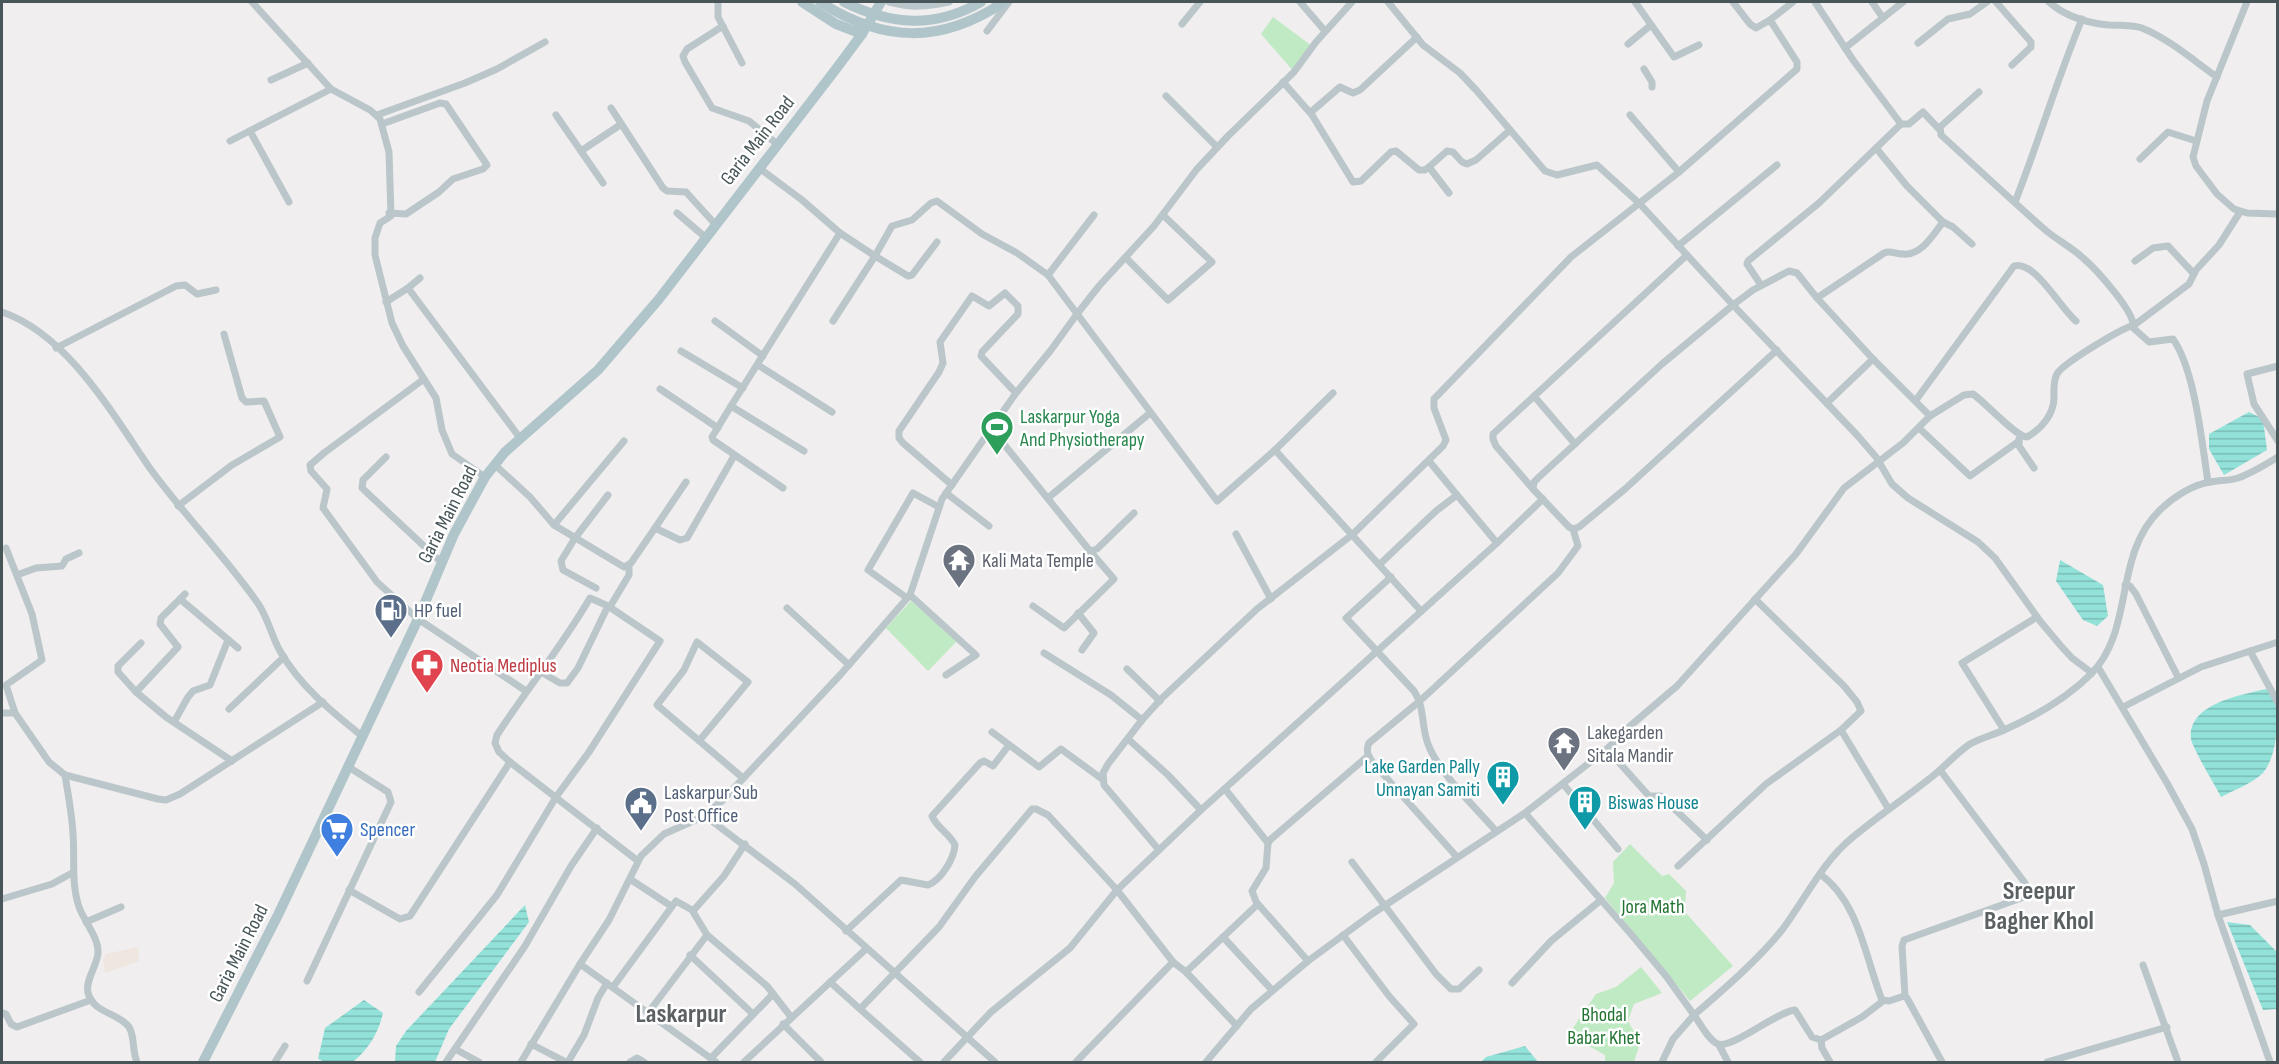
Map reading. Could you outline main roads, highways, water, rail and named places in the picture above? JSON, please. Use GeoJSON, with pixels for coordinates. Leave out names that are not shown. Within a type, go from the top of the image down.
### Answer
{"type":"FeatureCollection","features":[{"type":"Feature","properties":{"kind":"main road"},"geometry":{"type":"LineString","coordinates":[[802,2],[836,24],[862,34]]}},
{"type":"Feature","properties":{"kind":"main road"},"geometry":{"type":"LineString","coordinates":[[820,2],[851,19],[878,29],[916,34],[958,27],[1004,2]]}},
{"type":"Feature","properties":{"kind":"main road"},"geometry":{"type":"LineString","coordinates":[[844,2],[885,17],[923,21],[936,21],[949,17],[981,2]]}},
{"type":"Feature","properties":{"kind":"main road","name":"Garia Main Road"},"geometry":{"type":"LineString","coordinates":[[203,1062],[278,915],[418,619],[441,562],[485,477],[494,464],[520,438],[598,370],[659,299],[862,34],[881,2]]}},
{"type":"Feature","properties":{"kind":"water"},"geometry":{"type":"Polygon","coordinates":[[[2249,412],[2263,419],[2267,450],[2224,475],[2209,449],[2209,434],[2249,412]]]}},
{"type":"Feature","properties":{"kind":"water"},"geometry":{"type":"Polygon","coordinates":[[[2060,560],[2103,585],[2108,616],[2097,626],[2083,620],[2056,581],[2060,560]]]}},
{"type":"Feature","properties":{"kind":"water"},"geometry":{"type":"Polygon","coordinates":[[[2266,689],[2277,695],[2276,737],[2272,757],[2258,778],[2221,797],[2192,743],[2192,727],[2206,709],[2230,698],[2266,689]]]}},
{"type":"Feature","properties":{"kind":"water"},"geometry":{"type":"Polygon","coordinates":[[[525,905],[529,922],[449,1029],[435,1062],[395,1062],[396,1046],[406,1031],[525,905]]]}},
{"type":"Feature","properties":{"kind":"water"},"geometry":{"type":"Polygon","coordinates":[[[2227,922],[2250,925],[2277,952],[2277,1009],[2263,1010],[2227,922]]]}},
{"type":"Feature","properties":{"kind":"water"},"geometry":{"type":"Polygon","coordinates":[[[364,1000],[383,1013],[376,1034],[368,1046],[353,1062],[325,1062],[318,1059],[325,1028],[364,1000]]]}},
{"type":"Feature","properties":{"kind":"water"},"geometry":{"type":"Polygon","coordinates":[[[1525,1046],[1538,1062],[1481,1062],[1486,1057],[1525,1046]]]}},
{"type":"Feature","properties":{"kind":"place","name":"Laskarpur Yoga And Physiotherapy"},"geometry":{"type":"Point","coordinates":[997,456]}},
{"type":"Feature","properties":{"kind":"place","name":"Kali Mata Temple"},"geometry":{"type":"Point","coordinates":[959,589]}},
{"type":"Feature","properties":{"kind":"place","name":"HP fuel"},"geometry":{"type":"Point","coordinates":[391,639]}},
{"type":"Feature","properties":{"kind":"place","name":"Neotia Mediplus"},"geometry":{"type":"Point","coordinates":[427,694]}},
{"type":"Feature","properties":{"kind":"place","name":"Lakegarden Sitala Mandir"},"geometry":{"type":"Point","coordinates":[1564,772]}},
{"type":"Feature","properties":{"kind":"place","name":"Lake Garden Pally Unnayan Samiti"},"geometry":{"type":"Point","coordinates":[1503,806]}},
{"type":"Feature","properties":{"kind":"place","name":"Biswas House"},"geometry":{"type":"Point","coordinates":[1585,831]}},
{"type":"Feature","properties":{"kind":"place","name":"Laskarpur Sub Post Office"},"geometry":{"type":"Point","coordinates":[641,832]}},
{"type":"Feature","properties":{"kind":"place","name":"Spencer"},"geometry":{"type":"Point","coordinates":[337,858]}},
{"type":"Feature","properties":{"kind":"district","name":"Sreepur Bagher Khol"},"geometry":{"type":"Point","coordinates":[2039,905]}},
{"type":"Feature","properties":{"kind":"district","name":"Laskarpur"},"geometry":{"type":"Point","coordinates":[681,1013]}},
{"type":"Feature","properties":{"kind":"park label","name":"Jora Math"},"geometry":{"type":"Point","coordinates":[1653,906]}},
{"type":"Feature","properties":{"kind":"park label","name":"Bhodal Babar Khet"},"geometry":{"type":"Point","coordinates":[1604,1026]}}]}
